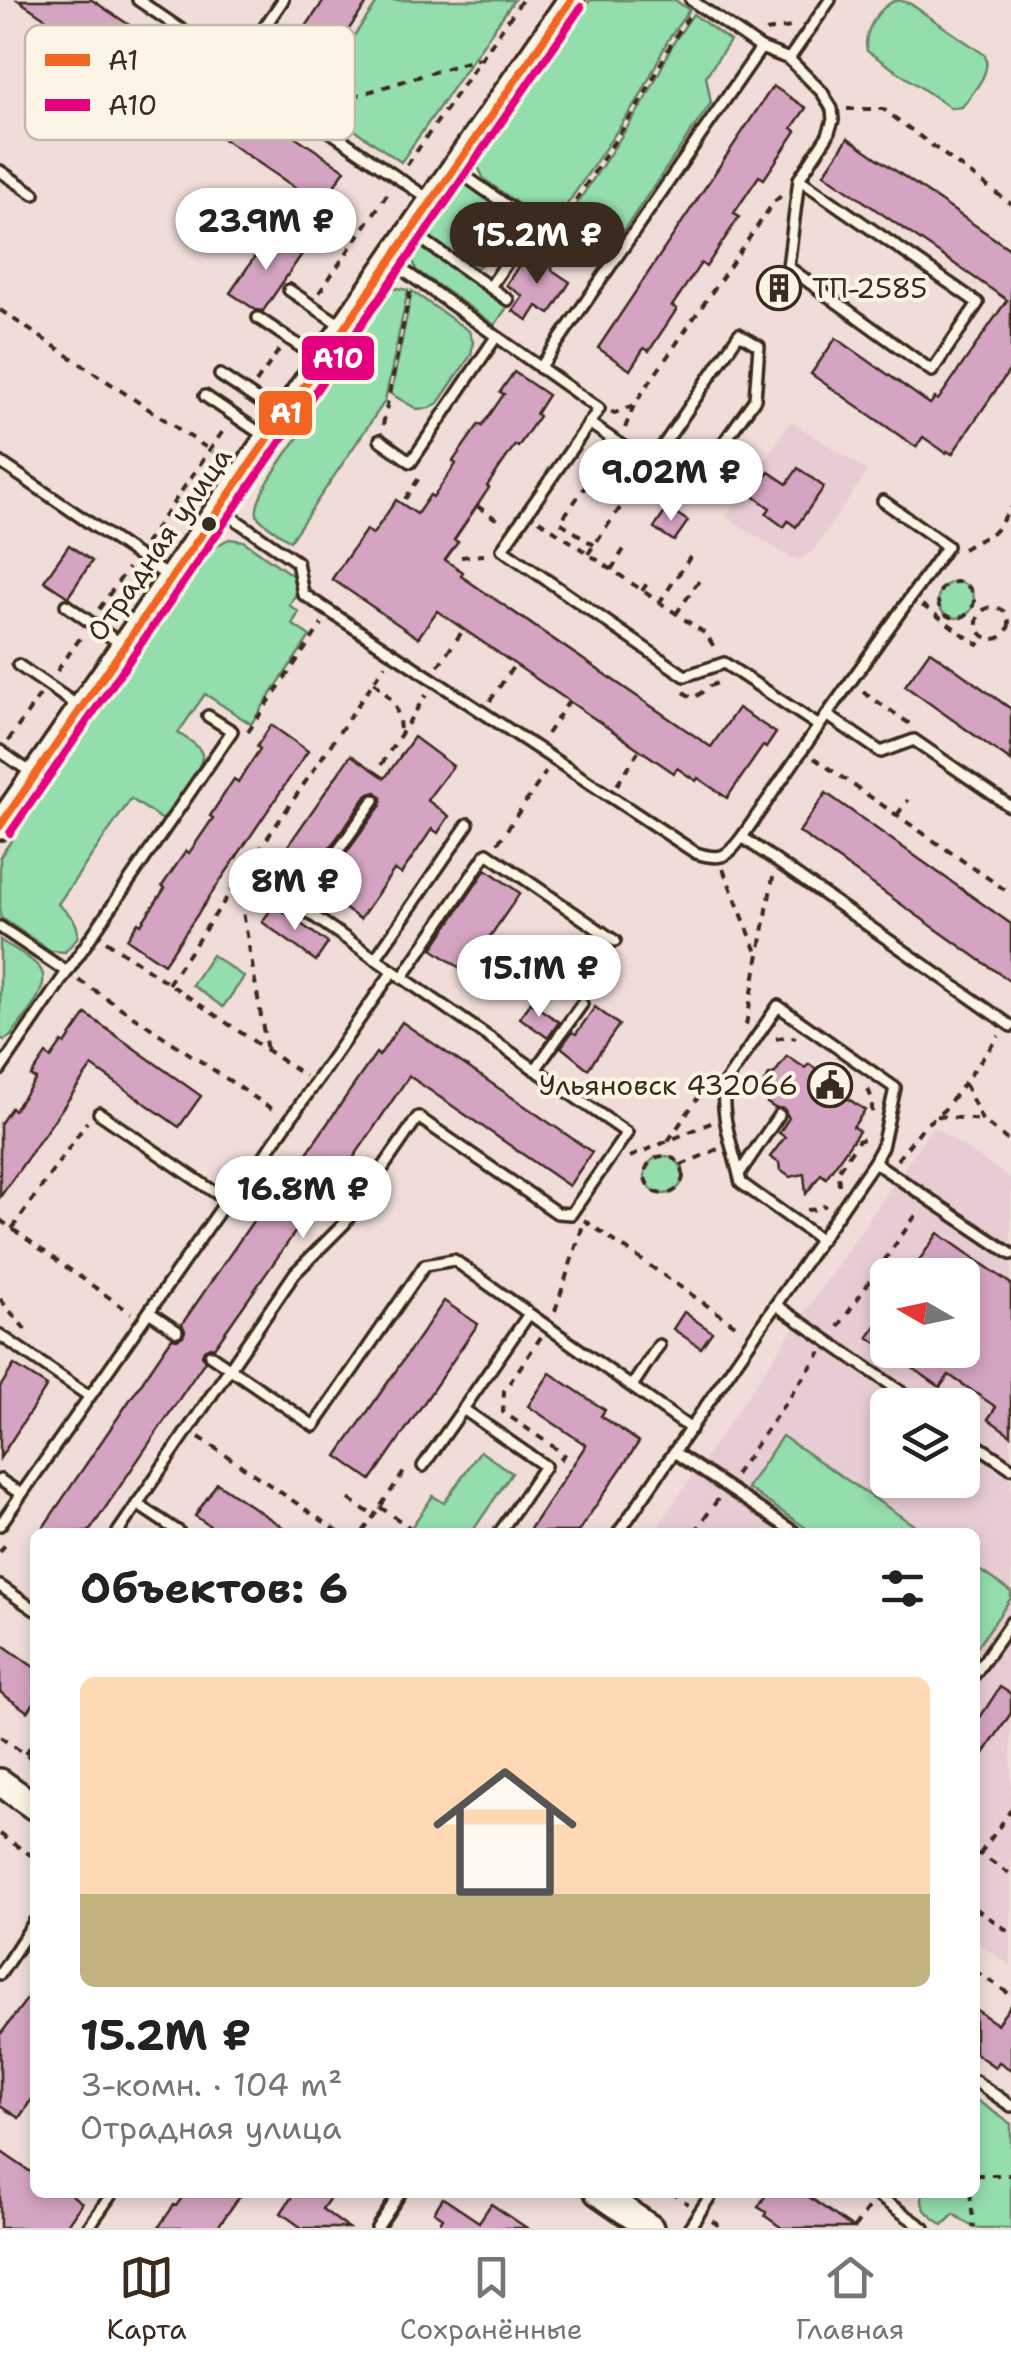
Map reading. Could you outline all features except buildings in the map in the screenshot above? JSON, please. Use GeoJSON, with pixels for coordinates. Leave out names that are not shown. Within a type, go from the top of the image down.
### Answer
{"type":"FeatureCollection","features":[{"type":"Feature","properties":{"kind":"street","name":"Отрадная улица"},"geometry":{"type":"LineString","coordinates":[[0,826],[571,0]]}},
{"type":"Feature","properties":{"kind":"street"},"geometry":{"type":"LineString","coordinates":[[0,1782],[30,1803]]}},
{"type":"Feature","properties":{"kind":"street"},"geometry":{"type":"LineString","coordinates":[[607,2198],[650,2228]]}},
{"type":"Feature","properties":{"kind":"lane"},"geometry":{"type":"LineString","coordinates":[[138,0],[175,25]]}},
{"type":"Feature","properties":{"kind":"lane"},"geometry":{"type":"LineString","coordinates":[[266,25],[283,0]]}},
{"type":"Feature","properties":{"kind":"lane"},"geometry":{"type":"LineString","coordinates":[[789,59],[830,0]]}},
{"type":"Feature","properties":{"kind":"lane"},"geometry":{"type":"LineString","coordinates":[[701,3],[761,48],[789,59],[822,92],[832,109],[828,135],[799,179],[788,267],[932,370],[978,302],[799,179]]}},
{"type":"Feature","properties":{"kind":"lane"},"geometry":{"type":"LineString","coordinates":[[540,368],[761,48]]}},
{"type":"Feature","properties":{"kind":"lane"},"geometry":{"type":"LineString","coordinates":[[343,140],[432,201]]}},
{"type":"Feature","properties":{"kind":"lane"},"geometry":{"type":"LineString","coordinates":[[454,169],[534,224],[490,287]]}},
{"type":"Feature","properties":{"kind":"lane"},"geometry":{"type":"LineString","coordinates":[[0,171],[34,194]]}},
{"type":"Feature","properties":{"kind":"lane"},"geometry":{"type":"LineString","coordinates":[[411,232],[508,300]]}},
{"type":"Feature","properties":{"kind":"lane"},"geometry":{"type":"LineString","coordinates":[[390,262],[598,409],[502,549],[685,676],[724,663],[819,726]]}},
{"type":"Feature","properties":{"kind":"lane"},"geometry":{"type":"LineString","coordinates":[[289,290],[345,328]]}},
{"type":"Feature","properties":{"kind":"lane"},"geometry":{"type":"LineString","coordinates":[[258,318],[321,361]]}},
{"type":"Feature","properties":{"kind":"lane"},"geometry":{"type":"LineString","coordinates":[[589,423],[650,465],[740,334],[760,346],[755,399],[710,462]]}},
{"type":"Feature","properties":{"kind":"lane"},"geometry":{"type":"LineString","coordinates":[[380,440],[411,462],[496,337]]}},
{"type":"Feature","properties":{"kind":"lane"},"geometry":{"type":"LineString","coordinates":[[220,375],[249,394],[275,428]]}},
{"type":"Feature","properties":{"kind":"lane"},"geometry":{"type":"LineString","coordinates":[[205,396],[234,416],[275,428]]}},
{"type":"Feature","properties":{"kind":"lane"},"geometry":{"type":"LineString","coordinates":[[0,462],[171,578]]}},
{"type":"Feature","properties":{"kind":"lane"},"geometry":{"type":"LineString","coordinates":[[220,508],[298,562],[303,594],[435,676],[696,854],[719,858],[728,854],[742,836],[946,546],[883,502]]}},
{"type":"Feature","properties":{"kind":"lane"},"geometry":{"type":"LineString","coordinates":[[66,605],[124,646]]}},
{"type":"Feature","properties":{"kind":"lane"},"geometry":{"type":"LineString","coordinates":[[18,665],[81,709]]}},
{"type":"Feature","properties":{"kind":"lane"},"geometry":{"type":"LineString","coordinates":[[828,715],[881,752],[914,740],[1011,808]]}},
{"type":"Feature","properties":{"kind":"lane"},"geometry":{"type":"LineString","coordinates":[[0,1070],[232,732],[208,716]]}},
{"type":"Feature","properties":{"kind":"lane"},"geometry":{"type":"LineString","coordinates":[[0,751],[35,775]]}},
{"type":"Feature","properties":{"kind":"lane"},"geometry":{"type":"LineString","coordinates":[[121,1528],[294,1274],[345,1223],[418,1118],[557,1212],[570,1214],[627,1133],[299,906],[374,800]]}},
{"type":"Feature","properties":{"kind":"lane"},"geometry":{"type":"LineString","coordinates":[[375,959],[468,824]]}},
{"type":"Feature","properties":{"kind":"lane"},"geometry":{"type":"LineString","coordinates":[[742,836],[1009,1025]]}},
{"type":"Feature","properties":{"kind":"lane"},"geometry":{"type":"LineString","coordinates":[[0,1525],[236,1186],[258,1165],[487,854],[615,941]]}},
{"type":"Feature","properties":{"kind":"lane"},"geometry":{"type":"LineString","coordinates":[[0,927],[67,972]]}},
{"type":"Feature","properties":{"kind":"lane"},"geometry":{"type":"LineString","coordinates":[[535,1070],[582,1004]]}},
{"type":"Feature","properties":{"kind":"lane"},"geometry":{"type":"LineString","coordinates":[[622,1528],[874,1162],[882,1147],[896,1088],[778,1006],[725,1083],[725,1117],[741,1183],[820,1240]]}},
{"type":"Feature","properties":{"kind":"lane"},"geometry":{"type":"LineString","coordinates":[[95,1115],[226,1200]]}},
{"type":"Feature","properties":{"kind":"lane"},"geometry":{"type":"LineString","coordinates":[[739,1174],[779,1116]]}},
{"type":"Feature","properties":{"kind":"lane"},"geometry":{"type":"LineString","coordinates":[[874,1162],[1011,1254]]}},
{"type":"Feature","properties":{"kind":"lane"},"geometry":{"type":"LineString","coordinates":[[210,1354],[314,1426],[425,1265],[454,1260],[691,1428]]}},
{"type":"Feature","properties":{"kind":"lane"},"geometry":{"type":"LineString","coordinates":[[776,1305],[896,1388]]}},
{"type":"Feature","properties":{"kind":"lane"},"geometry":{"type":"LineString","coordinates":[[148,1312],[177,1332]]}},
{"type":"Feature","properties":{"kind":"lane"},"geometry":{"type":"LineString","coordinates":[[423,1466],[529,1314]]}},
{"type":"Feature","properties":{"kind":"lane"},"geometry":{"type":"LineString","coordinates":[[0,1335],[89,1396]]}},
{"type":"Feature","properties":{"kind":"lane"},"geometry":{"type":"LineString","coordinates":[[632,1386],[659,1345]]}},
{"type":"Feature","properties":{"kind":"lane"},"geometry":{"type":"LineString","coordinates":[[463,1409],[544,1466],[503,1528]]}},
{"type":"Feature","properties":{"kind":"lane"},"geometry":{"type":"LineString","coordinates":[[980,1447],[1011,1468]]}},
{"type":"Feature","properties":{"kind":"lane"},"geometry":{"type":"LineString","coordinates":[[674,1452],[788,1528]]}},
{"type":"Feature","properties":{"kind":"lane"},"geometry":{"type":"LineString","coordinates":[[0,1480],[21,1494]]}},
{"type":"Feature","properties":{"kind":"lane"},"geometry":{"type":"LineString","coordinates":[[137,1504],[173,1528]]}},
{"type":"Feature","properties":{"kind":"lane"},"geometry":{"type":"LineString","coordinates":[[0,1586],[30,1607]]}},
{"type":"Feature","properties":{"kind":"lane"},"geometry":{"type":"LineString","coordinates":[[980,1658],[1011,1622]]}},
{"type":"Feature","properties":{"kind":"lane"},"geometry":{"type":"LineString","coordinates":[[0,1974],[30,1929]]}},
{"type":"Feature","properties":{"kind":"lane"},"geometry":{"type":"LineString","coordinates":[[980,2084],[1011,2106]]}},
{"type":"Feature","properties":{"kind":"lane"},"geometry":{"type":"LineString","coordinates":[[88,2228],[108,2198]]}},
{"type":"Feature","properties":{"kind":"lane"},"geometry":{"type":"LineString","coordinates":[[377,2228],[397,2198]]}},
{"type":"Feature","properties":{"kind":"lane"},"geometry":{"type":"LineString","coordinates":[[689,2228],[709,2198]]}},
{"type":"Feature","properties":{"kind":"lane"},"geometry":{"type":"LineString","coordinates":[[880,2198],[924,2228]]}},
{"type":"Feature","properties":{"kind":"path"},"geometry":{"type":"LineString","coordinates":[[311,304],[522,0]]}},
{"type":"Feature","properties":{"kind":"path"},"geometry":{"type":"LineString","coordinates":[[534,224],[552,236],[644,98],[673,40],[701,3]]}},
{"type":"Feature","properties":{"kind":"path"},"geometry":{"type":"LineString","coordinates":[[761,30],[782,30],[801,22]]}},
{"type":"Feature","properties":{"kind":"path"},"geometry":{"type":"LineString","coordinates":[[355,96],[482,58]]}},
{"type":"Feature","properties":{"kind":"path"},"geometry":{"type":"LineString","coordinates":[[832,109],[883,109],[1011,204]]}},
{"type":"Feature","properties":{"kind":"path"},"geometry":{"type":"LineString","coordinates":[[621,445],[634,405],[774,202]]}},
{"type":"Feature","properties":{"kind":"path"},"geometry":{"type":"LineString","coordinates":[[380,440],[413,278]]}},
{"type":"Feature","properties":{"kind":"path"},"geometry":{"type":"LineString","coordinates":[[0,310],[226,460]]}},
{"type":"Feature","properties":{"kind":"path"},"geometry":{"type":"LineString","coordinates":[[249,394],[288,338]]}},
{"type":"Feature","properties":{"kind":"path"},"geometry":{"type":"LineString","coordinates":[[598,409],[615,413],[634,405]]}},
{"type":"Feature","properties":{"kind":"path"},"geometry":{"type":"LineString","coordinates":[[0,751],[234,416]]}},
{"type":"Feature","properties":{"kind":"path"},"geometry":{"type":"LineString","coordinates":[[405,499],[424,471],[411,462]]}},
{"type":"Feature","properties":{"kind":"path"},"geometry":{"type":"LineString","coordinates":[[588,554],[594,546],[634,488],[601,465],[560,522],[594,546]]}},
{"type":"Feature","properties":{"kind":"path"},"geometry":{"type":"LineString","coordinates":[[477,506],[505,525],[518,506],[706,634],[724,663]]}},
{"type":"Feature","properties":{"kind":"path"},"geometry":{"type":"LineString","coordinates":[[946,546],[961,550],[996,531],[1011,508]]}},
{"type":"Feature","properties":{"kind":"path"},"geometry":{"type":"LineString","coordinates":[[610,570],[626,546]]}},
{"type":"Feature","properties":{"kind":"path"},"geometry":{"type":"LineString","coordinates":[[659,603],[693,553]]}},
{"type":"Feature","properties":{"kind":"path"},"geometry":{"type":"LineString","coordinates":[[461,557],[484,555]]}},
{"type":"Feature","properties":{"kind":"path"},"geometry":{"type":"LineString","coordinates":[[676,614],[700,578]]}},
{"type":"Feature","properties":{"kind":"path"},"geometry":{"type":"LineString","coordinates":[[642,591],[648,582]]}},
{"type":"Feature","properties":{"kind":"path"},"geometry":{"type":"LineString","coordinates":[[954,582],[971,588],[971,610],[960,617],[946,618],[939,595],[945,586],[954,582]]}},
{"type":"Feature","properties":{"kind":"path"},"geometry":{"type":"LineString","coordinates":[[910,597],[946,618],[978,645],[985,636]]}},
{"type":"Feature","properties":{"kind":"path"},"geometry":{"type":"LineString","coordinates":[[995,608],[1004,612],[1008,626],[1002,635],[992,639],[977,626],[979,615],[985,609],[995,608]]}},
{"type":"Feature","properties":{"kind":"path"},"geometry":{"type":"LineString","coordinates":[[971,610],[979,615]]}},
{"type":"Feature","properties":{"kind":"path"},"geometry":{"type":"LineString","coordinates":[[380,765],[464,628]]}},
{"type":"Feature","properties":{"kind":"path"},"geometry":{"type":"LineString","coordinates":[[168,984],[394,654]]}},
{"type":"Feature","properties":{"kind":"path"},"geometry":{"type":"LineString","coordinates":[[487,705],[515,664]]}},
{"type":"Feature","properties":{"kind":"path"},"geometry":{"type":"LineString","coordinates":[[374,682],[393,700],[400,716],[400,735]]}},
{"type":"Feature","properties":{"kind":"path"},"geometry":{"type":"LineString","coordinates":[[677,688],[693,699],[722,682]]}},
{"type":"Feature","properties":{"kind":"path"},"geometry":{"type":"LineString","coordinates":[[542,742],[569,701]]}},
{"type":"Feature","properties":{"kind":"path"},"geometry":{"type":"LineString","coordinates":[[614,789],[640,749]]}},
{"type":"Feature","properties":{"kind":"path"},"geometry":{"type":"LineString","coordinates":[[810,755],[1011,894]]}},
{"type":"Feature","properties":{"kind":"path"},"geometry":{"type":"LineString","coordinates":[[490,856],[554,760]]}},
{"type":"Feature","properties":{"kind":"path"},"geometry":{"type":"LineString","coordinates":[[897,815],[908,800]]}},
{"type":"Feature","properties":{"kind":"path"},"geometry":{"type":"LineString","coordinates":[[719,858],[758,957]]}},
{"type":"Feature","properties":{"kind":"path"},"geometry":{"type":"LineString","coordinates":[[746,1028],[776,860]]}},
{"type":"Feature","properties":{"kind":"path"},"geometry":{"type":"LineString","coordinates":[[238,882],[267,1050]]}},
{"type":"Feature","properties":{"kind":"path"},"geometry":{"type":"LineString","coordinates":[[93,933],[315,1083]]}},
{"type":"Feature","properties":{"kind":"path"},"geometry":{"type":"LineString","coordinates":[[67,972],[288,1120]]}},
{"type":"Feature","properties":{"kind":"path"},"geometry":{"type":"LineString","coordinates":[[888,1171],[924,1126],[944,1110],[1009,1025]]}},
{"type":"Feature","properties":{"kind":"path"},"geometry":{"type":"LineString","coordinates":[[762,1044],[788,1036],[801,1040]]}},
{"type":"Feature","properties":{"kind":"path"},"geometry":{"type":"LineString","coordinates":[[668,1140],[712,1076]]}},
{"type":"Feature","properties":{"kind":"path"},"geometry":{"type":"LineString","coordinates":[[861,1080],[872,1099],[871,1120]]}},
{"type":"Feature","properties":{"kind":"path"},"geometry":{"type":"LineString","coordinates":[[965,1084],[982,1120],[1011,1144]]}},
{"type":"Feature","properties":{"kind":"path"},"geometry":{"type":"LineString","coordinates":[[12,1229],[95,1115]]}},
{"type":"Feature","properties":{"kind":"path"},"geometry":{"type":"LineString","coordinates":[[937,1116],[982,1120]]}},
{"type":"Feature","properties":{"kind":"path"},"geometry":{"type":"LineString","coordinates":[[602,1168],[725,1117]]}},
{"type":"Feature","properties":{"kind":"path"},"geometry":{"type":"LineString","coordinates":[[836,1195],[838,1170],[858,1141],[865,1140],[868,1134]]}},
{"type":"Feature","properties":{"kind":"path"},"geometry":{"type":"LineString","coordinates":[[680,1166],[732,1144]]}},
{"type":"Feature","properties":{"kind":"path"},"geometry":{"type":"LineString","coordinates":[[671,1157],[680,1166],[682,1180],[675,1190],[660,1194],[647,1184],[646,1168],[653,1159],[671,1157]]}},
{"type":"Feature","properties":{"kind":"path"},"geometry":{"type":"LineString","coordinates":[[699,1528],[928,1198]]}},
{"type":"Feature","properties":{"kind":"path"},"geometry":{"type":"LineString","coordinates":[[796,1206],[811,1210],[830,1202]]}},
{"type":"Feature","properties":{"kind":"path"},"geometry":{"type":"LineString","coordinates":[[572,1212],[753,1337]]}},
{"type":"Feature","properties":{"kind":"path"},"geometry":{"type":"LineString","coordinates":[[0,1220],[142,1322]]}},
{"type":"Feature","properties":{"kind":"path"},"geometry":{"type":"LineString","coordinates":[[554,1470],[564,1454],[503,1412],[504,1391],[548,1327],[585,1221]]}},
{"type":"Feature","properties":{"kind":"path"},"geometry":{"type":"LineString","coordinates":[[188,1429],[333,1528]]}},
{"type":"Feature","properties":{"kind":"path"},"geometry":{"type":"LineString","coordinates":[[349,1499],[374,1516]]}},
{"type":"Feature","properties":{"kind":"path"},"geometry":{"type":"LineString","coordinates":[[380,1508],[410,1528]]}},
{"type":"Feature","properties":{"kind":"path"},"geometry":{"type":"LineString","coordinates":[[0,1552],[10,1536]]}},
{"type":"Feature","properties":{"kind":"path"},"geometry":{"type":"LineString","coordinates":[[0,1737],[30,1757]]}},
{"type":"Feature","properties":{"kind":"path"},"geometry":{"type":"LineString","coordinates":[[26,1754],[30,1748]]}},
{"type":"Feature","properties":{"kind":"path"},"geometry":{"type":"LineString","coordinates":[[980,1851],[1011,1810]]}},
{"type":"Feature","properties":{"kind":"path"},"geometry":{"type":"LineString","coordinates":[[0,1834],[30,1855]]}},
{"type":"Feature","properties":{"kind":"path"},"geometry":{"type":"LineString","coordinates":[[980,1855],[1011,1875]]}},
{"type":"Feature","properties":{"kind":"path"},"geometry":{"type":"LineString","coordinates":[[980,1911],[1011,1933]]}},
{"type":"Feature","properties":{"kind":"path"},"geometry":{"type":"LineString","coordinates":[[980,1974],[1011,1995]]}},
{"type":"Feature","properties":{"kind":"path"},"geometry":{"type":"LineString","coordinates":[[980,2175],[1011,2175]]}},
{"type":"Feature","properties":{"kind":"path"},"geometry":{"type":"LineString","coordinates":[[854,2228],[872,2198]]}},
{"type":"Feature","properties":{"kind":"path"},"geometry":{"type":"LineString","coordinates":[[971,2198],[974,2228]]}},
{"type":"Feature","properties":{"kind":"shaded area"},"geometry":{"type":"Polygon","coordinates":[[[791,421],[868,471],[812,552],[799,560],[726,517],[791,421]]]}},
{"type":"Feature","properties":{"kind":"shaded area"},"geometry":{"type":"Polygon","coordinates":[[[933,1126],[1011,1179],[1011,1966],[980,1944],[980,1528],[657,1528],[933,1126]]]}},
{"type":"Feature","properties":{"kind":"green space"},"geometry":{"type":"Polygon","coordinates":[[[379,0],[514,0],[401,162],[355,130],[355,34],[379,0]]]}},
{"type":"Feature","properties":{"kind":"green space"},"geometry":{"type":"Polygon","coordinates":[[[590,0],[675,0],[689,10],[668,40],[640,97],[551,228],[484,179],[478,167],[590,0]]]}},
{"type":"Feature","properties":{"kind":"green space"},"geometry":{"type":"Polygon","coordinates":[[[897,0],[909,3],[985,55],[984,75],[962,107],[951,108],[867,51],[873,21],[897,0]]]}},
{"type":"Feature","properties":{"kind":"green space"},"geometry":{"type":"Polygon","coordinates":[[[693,14],[730,41],[706,76],[711,103],[606,256],[591,264],[576,262],[563,252],[555,237],[646,99],[674,42],[693,14]]]}},
{"type":"Feature","properties":{"kind":"green space"},"geometry":{"type":"Polygon","coordinates":[[[465,184],[512,217],[476,268],[430,235],[465,184]]]}},
{"type":"Feature","properties":{"kind":"green space"},"geometry":{"type":"Polygon","coordinates":[[[420,247],[507,307],[495,325],[416,270],[413,259],[420,247]]]}},
{"type":"Feature","properties":{"kind":"green space"},"geometry":{"type":"Polygon","coordinates":[[[397,288],[408,290],[385,401],[290,541],[258,517],[260,497],[310,421],[304,415],[390,292],[397,288]]]}},
{"type":"Feature","properties":{"kind":"green space"},"geometry":{"type":"Polygon","coordinates":[[[412,291],[469,331],[473,342],[471,355],[438,403],[429,408],[417,409],[391,394],[412,291]]]}},
{"type":"Feature","properties":{"kind":"green space"},"geometry":{"type":"Polygon","coordinates":[[[229,539],[243,541],[296,578],[299,590],[289,605],[299,612],[292,624],[310,636],[251,724],[205,694],[178,733],[201,751],[193,778],[163,820],[131,799],[58,904],[75,923],[77,938],[65,952],[51,951],[0,917],[0,857],[214,547],[229,539]]]}},
{"type":"Feature","properties":{"kind":"green space"},"geometry":{"type":"Polygon","coordinates":[[[956,582],[969,587],[974,600],[969,613],[956,618],[943,613],[938,600],[943,587],[956,582]]]}},
{"type":"Feature","properties":{"kind":"green space"},"geometry":{"type":"Polygon","coordinates":[[[0,940],[33,961],[43,977],[34,1004],[4,1040],[0,1038],[0,940]]]}},
{"type":"Feature","properties":{"kind":"green space"},"geometry":{"type":"Polygon","coordinates":[[[212,955],[244,977],[223,1007],[192,985],[212,955]]]}},
{"type":"Feature","properties":{"kind":"green space"},"geometry":{"type":"Polygon","coordinates":[[[664,1156],[677,1162],[683,1175],[677,1188],[664,1194],[651,1188],[645,1175],[651,1162],[664,1156]]]}},
{"type":"Feature","properties":{"kind":"green space"},"geometry":{"type":"Polygon","coordinates":[[[782,1436],[918,1528],[806,1528],[747,1488],[782,1436]]]}},
{"type":"Feature","properties":{"kind":"green space"},"geometry":{"type":"Polygon","coordinates":[[[480,1451],[512,1473],[475,1528],[411,1528],[433,1496],[444,1503],[480,1451]]]}},
{"type":"Feature","properties":{"kind":"green space"},"geometry":{"type":"Polygon","coordinates":[[[980,1570],[1011,1592],[1011,1598],[980,1643],[980,1570]]]}},
{"type":"Feature","properties":{"kind":"green space"},"geometry":{"type":"Polygon","coordinates":[[[980,2102],[1011,2124],[1011,2228],[974,2228],[954,2214],[943,2225],[922,2203],[922,2198],[980,2198],[980,2102]]]}},
{"type":"Feature","properties":{"kind":"transit line","name":"А1"},"geometry":{"type":"LineString","coordinates":[[0,826],[571,0]]}},
{"type":"Feature","properties":{"kind":"transit line","name":"А10"},"geometry":{"type":"LineString","coordinates":[[10,833],[581,7]]}},
{"type":"Feature","properties":{"kind":"place","name":"ТП-2585"},"geometry":{"type":"Point","coordinates":[779,288]}},
{"type":"Feature","properties":{"kind":"place","name":"Ульяновск 432066"},"geometry":{"type":"Point","coordinates":[830,1085]}}]}
